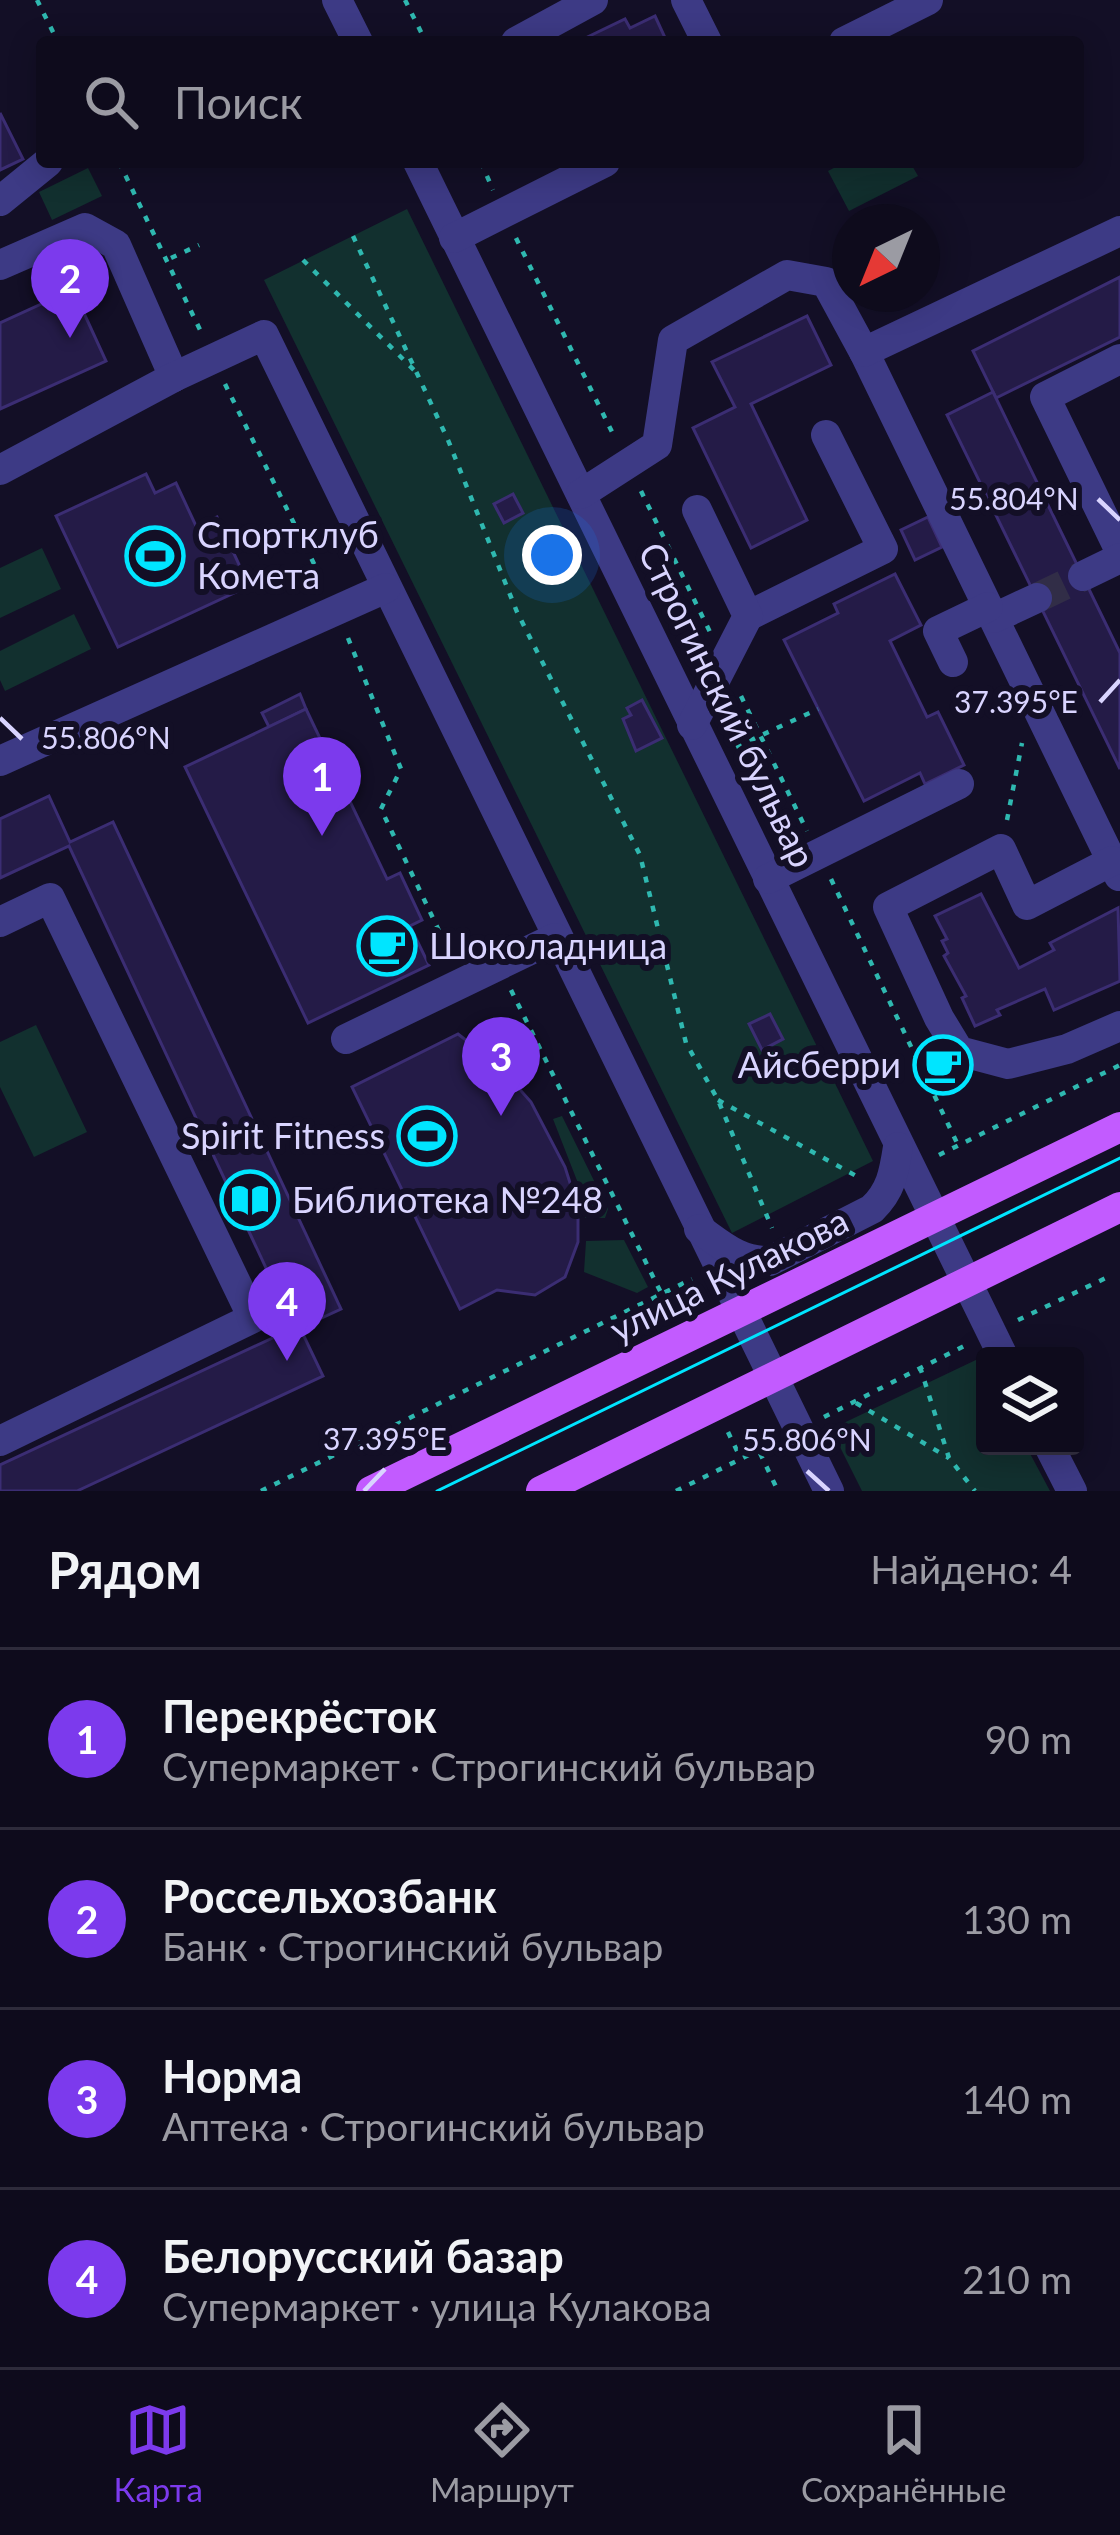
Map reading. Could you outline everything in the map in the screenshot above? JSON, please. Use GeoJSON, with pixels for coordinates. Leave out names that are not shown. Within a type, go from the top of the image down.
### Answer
{"type":"FeatureCollection","features":[{"type":"Feature","properties":{"kind":"main road","name":"улица Кулакова"},"geometry":{"type":"LineString","coordinates":[[371,1491],[1120,1127]]}},
{"type":"Feature","properties":{"kind":"main road"},"geometry":{"type":"LineString","coordinates":[[542,1491],[1120,1207]]}},
{"type":"Feature","properties":{"kind":"street"},"geometry":{"type":"LineString","coordinates":[[337,0],[355,36]]}},
{"type":"Feature","properties":{"kind":"street"},"geometry":{"type":"LineString","coordinates":[[527,36],[593,0]]}},
{"type":"Feature","properties":{"kind":"street"},"geometry":{"type":"LineString","coordinates":[[686,0],[704,36]]}},
{"type":"Feature","properties":{"kind":"street"},"geometry":{"type":"LineString","coordinates":[[856,36],[928,0]]}},
{"type":"Feature","properties":{"kind":"street"},"geometry":{"type":"LineString","coordinates":[[0,201],[41,168]]}},
{"type":"Feature","properties":{"kind":"street","name":"Строгинский бульвар"},"geometry":{"type":"LineString","coordinates":[[421,168],[898,1148],[966,1282],[1002,1337]]}},
{"type":"Feature","properties":{"kind":"street"},"geometry":{"type":"LineString","coordinates":[[454,238],[561,172]]}},
{"type":"Feature","properties":{"kind":"street"},"geometry":{"type":"LineString","coordinates":[[0,265],[85,228],[116,244],[174,377]]}},
{"type":"Feature","properties":{"kind":"street"},"geometry":{"type":"LineString","coordinates":[[864,352],[1120,231]]}},
{"type":"Feature","properties":{"kind":"street"},"geometry":{"type":"LineString","coordinates":[[581,494],[657,445],[674,340],[787,275],[826,282],[1116,870],[1028,905],[1001,849],[888,907],[959,1051],[1008,1064],[1067,1049],[1120,1026]]}},
{"type":"Feature","properties":{"kind":"street"},"geometry":{"type":"LineString","coordinates":[[0,470],[264,335],[829,1491]]}},
{"type":"Feature","properties":{"kind":"street"},"geometry":{"type":"LineString","coordinates":[[1083,576],[1120,554],[1045,397],[1120,359]]}},
{"type":"Feature","properties":{"kind":"street"},"geometry":{"type":"LineString","coordinates":[[692,724],[748,616],[883,549],[826,435]]}},
{"type":"Feature","properties":{"kind":"street"},"geometry":{"type":"LineString","coordinates":[[698,510],[748,616]]}},
{"type":"Feature","properties":{"kind":"street"},"geometry":{"type":"LineString","coordinates":[[0,761],[386,588]]}},
{"type":"Feature","properties":{"kind":"street"},"geometry":{"type":"LineString","coordinates":[[953,662],[938,632],[1036,598]]}},
{"type":"Feature","properties":{"kind":"street"},"geometry":{"type":"LineString","coordinates":[[768,879],[958,784]]}},
{"type":"Feature","properties":{"kind":"street"},"geometry":{"type":"LineString","coordinates":[[0,922],[50,898],[253,1318],[0,1441]]}},
{"type":"Feature","properties":{"kind":"street"},"geometry":{"type":"LineString","coordinates":[[346,1039],[555,938]]}},
{"type":"Feature","properties":{"kind":"street"},"geometry":{"type":"LineString","coordinates":[[697,1228],[737,1256],[752,1262],[770,1261],[872,1209],[885,1197],[898,1148]]}},
{"type":"Feature","properties":{"kind":"street"},"geometry":{"type":"LineString","coordinates":[[1054,1455],[1072,1491]]}},
{"type":"Feature","properties":{"kind":"path"},"geometry":{"type":"LineString","coordinates":[[37,0],[55,36]]}},
{"type":"Feature","properties":{"kind":"path"},"geometry":{"type":"LineString","coordinates":[[406,0],[423,36]]}},
{"type":"Feature","properties":{"kind":"path"},"geometry":{"type":"LineString","coordinates":[[122,168],[338,611],[400,769],[381,809],[458,970]]}},
{"type":"Feature","properties":{"kind":"path"},"geometry":{"type":"LineString","coordinates":[[353,236],[418,374],[517,612],[640,855],[686,1043],[718,1100],[776,1236]]}},
{"type":"Feature","properties":{"kind":"path"},"geometry":{"type":"LineString","coordinates":[[169,259],[199,245]]}},
{"type":"Feature","properties":{"kind":"path"},"geometry":{"type":"LineString","coordinates":[[303,260],[418,374]]}},
{"type":"Feature","properties":{"kind":"path"},"geometry":{"type":"LineString","coordinates":[[1001,849],[1031,696]]}},
{"type":"Feature","properties":{"kind":"path"},"geometry":{"type":"LineString","coordinates":[[710,760],[818,709]]}},
{"type":"Feature","properties":{"kind":"path"},"geometry":{"type":"LineString","coordinates":[[499,965],[684,1342]]}},
{"type":"Feature","properties":{"kind":"path"},"geometry":{"type":"LineString","coordinates":[[934,1158],[1120,1065]]}},
{"type":"Feature","properties":{"kind":"path"},"geometry":{"type":"LineString","coordinates":[[718,1100],[875,1187]]}},
{"type":"Feature","properties":{"kind":"path"},"geometry":{"type":"LineString","coordinates":[[676,1491],[920,1367],[1002,1337],[1110,1276]]}},
{"type":"Feature","properties":{"kind":"path"},"geometry":{"type":"LineString","coordinates":[[261,1491],[693,1278]]}},
{"type":"Feature","properties":{"kind":"path"},"geometry":{"type":"LineString","coordinates":[[920,1367],[949,1458],[975,1491]]}},
{"type":"Feature","properties":{"kind":"path"},"geometry":{"type":"LineString","coordinates":[[853,1402],[949,1458]]}},
{"type":"Feature","properties":{"kind":"path"},"geometry":{"type":"LineString","coordinates":[[716,1406],[741,1459]]}},
{"type":"Feature","properties":{"kind":"path"},"geometry":{"type":"LineString","coordinates":[[758,1450],[778,1491]]}},
{"type":"Feature","properties":{"kind":"green space"},"geometry":{"type":"Polygon","coordinates":[[[88,168],[102,196],[52,220],[39,192],[88,168]]]}},
{"type":"Feature","properties":{"kind":"green space"},"geometry":{"type":"Polygon","coordinates":[[[834,168],[913,168],[918,176],[863,204],[845,204],[828,171],[834,168]]]}},
{"type":"Feature","properties":{"kind":"green space"},"geometry":{"type":"Polygon","coordinates":[[[407,209],[873,1161],[732,1233],[264,280],[407,209]]]}},
{"type":"Feature","properties":{"kind":"green space"},"geometry":{"type":"Polygon","coordinates":[[[42,548],[61,589],[0,618],[0,568],[42,548]]]}},
{"type":"Feature","properties":{"kind":"green space"},"geometry":{"type":"Polygon","coordinates":[[[74,614],[91,649],[5,691],[0,651],[74,614]]]}},
{"type":"Feature","properties":{"kind":"green space"},"geometry":{"type":"Polygon","coordinates":[[[36,1025],[87,1132],[34,1157],[0,1087],[0,1042],[36,1025]]]}},
{"type":"Feature","properties":{"kind":"green space"},"geometry":{"type":"Polygon","coordinates":[[[562,1116],[608,1209],[605,1218],[585,1218],[583,1196],[553,1119],[562,1116]]]}},
{"type":"Feature","properties":{"kind":"green space"},"geometry":{"type":"Polygon","coordinates":[[[624,1240],[648,1287],[637,1293],[584,1272],[586,1241],[624,1240]]]}},
{"type":"Feature","properties":{"kind":"green space"},"geometry":{"type":"Polygon","coordinates":[[[976,1360],[976,1455],[1031,1455],[1050,1491],[862,1491],[831,1429],[976,1360]]]}},
{"type":"Feature","properties":{"kind":"building"},"geometry":{"type":"Polygon","coordinates":[[[655,16],[664,36],[590,36],[625,19],[630,28],[655,16]]]}},
{"type":"Feature","properties":{"kind":"building"},"geometry":{"type":"Polygon","coordinates":[[[0,113],[23,159],[0,170],[0,113]]]}},
{"type":"Feature","properties":{"kind":"building"},"geometry":{"type":"Polygon","coordinates":[[[1120,277],[1120,337],[996,398],[973,351],[1120,277]]]}},
{"type":"Feature","properties":{"kind":"building"},"geometry":{"type":"Polygon","coordinates":[[[77,298],[106,361],[0,409],[0,323],[48,301],[52,309],[77,298]]]}},
{"type":"Feature","properties":{"kind":"building"},"geometry":{"type":"Polygon","coordinates":[[[807,316],[831,365],[751,404],[807,520],[751,548],[693,428],[735,407],[712,362],[807,316]]]}},
{"type":"Feature","properties":{"kind":"building"},"geometry":{"type":"Polygon","coordinates":[[[993,392],[1120,653],[1120,769],[947,415],[993,392]]]}},
{"type":"Feature","properties":{"kind":"building","name":"Спортклуб Комета"},"geometry":{"type":"Polygon","coordinates":[[[146,474],[155,493],[176,483],[196,526],[217,517],[249,586],[118,647],[56,516],[146,474]]]}},
{"type":"Feature","properties":{"kind":"building"},"geometry":{"type":"Polygon","coordinates":[[[513,494],[523,513],[504,523],[494,504],[513,494]]]}},
{"type":"Feature","properties":{"kind":"building"},"geometry":{"type":"Polygon","coordinates":[[[928,517],[942,547],[915,560],[901,530],[928,517]]]}},
{"type":"Feature","properties":{"kind":"building"},"geometry":{"type":"Polygon","coordinates":[[[895,574],[921,625],[890,641],[927,717],[938,712],[964,765],[925,784],[920,773],[864,801],[784,640],[838,613],[834,604],[895,574]]]}},
{"type":"Feature","properties":{"kind":"building"},"geometry":{"type":"Polygon","coordinates":[[[300,694],[306,709],[269,727],[262,713],[300,694]]]}},
{"type":"Feature","properties":{"kind":"building"},"geometry":{"type":"Polygon","coordinates":[[[642,700],[662,738],[636,751],[623,719],[631,715],[627,708],[642,700]]]}},
{"type":"Feature","properties":{"kind":"building"},"geometry":{"type":"Polygon","coordinates":[[[306,709],[387,879],[400,873],[422,920],[410,926],[429,965],[308,1023],[185,767],[306,709]]]}},
{"type":"Feature","properties":{"kind":"building"},"geometry":{"type":"Polygon","coordinates":[[[49,796],[70,842],[113,822],[341,1309],[300,1328],[323,1376],[77,1491],[0,1491],[0,1465],[294,1328],[69,846],[0,878],[0,819],[49,796]]]}},
{"type":"Feature","properties":{"kind":"building"},"geometry":{"type":"Polygon","coordinates":[[[981,894],[1019,968],[1054,950],[1050,943],[1118,908],[1120,981],[1054,1010],[1045,989],[997,1010],[1000,1015],[975,1026],[962,998],[966,996],[944,956],[948,953],[942,941],[947,939],[935,916],[981,894]]]}},
{"type":"Feature","properties":{"kind":"building"},"geometry":{"type":"Polygon","coordinates":[[[770,1014],[783,1039],[762,1050],[749,1024],[770,1014]]]}},
{"type":"Feature","properties":{"kind":"building"},"geometry":{"type":"Polygon","coordinates":[[[458,1034],[498,1065],[531,1102],[565,1167],[578,1208],[578,1242],[565,1277],[535,1295],[497,1290],[460,1309],[352,1087],[458,1034]]]}},
{"type":"Feature","properties":{"kind":"tunnel"},"geometry":{"type":"LineString","coordinates":[[1037,598],[1083,576]]}},
{"type":"Feature","properties":{"kind":"tram line"},"geometry":{"type":"LineString","coordinates":[[437,1491],[1120,1158]]}},
{"type":"Feature","properties":{"kind":"place","name":"Россельхозбанк"},"geometry":{"type":"Point","coordinates":[70,338]}},
{"type":"Feature","properties":{"kind":"place","name":"Спортклуб Комета"},"geometry":{"type":"Point","coordinates":[155,556]}},
{"type":"Feature","properties":{"kind":"place","name":"Перекрёсток"},"geometry":{"type":"Point","coordinates":[322,836]}},
{"type":"Feature","properties":{"kind":"place","name":"Шоколадница"},"geometry":{"type":"Point","coordinates":[387,946]}},
{"type":"Feature","properties":{"kind":"place","name":"Айсберри"},"geometry":{"type":"Point","coordinates":[943,1065]}},
{"type":"Feature","properties":{"kind":"place","name":"Норма"},"geometry":{"type":"Point","coordinates":[501,1116]}},
{"type":"Feature","properties":{"kind":"place","name":"Spirit Fitness"},"geometry":{"type":"Point","coordinates":[427,1136]}},
{"type":"Feature","properties":{"kind":"place","name":"Библиотека №248"},"geometry":{"type":"Point","coordinates":[250,1200]}},
{"type":"Feature","properties":{"kind":"place","name":"Белорусский базар"},"geometry":{"type":"Point","coordinates":[287,1361]}}]}
